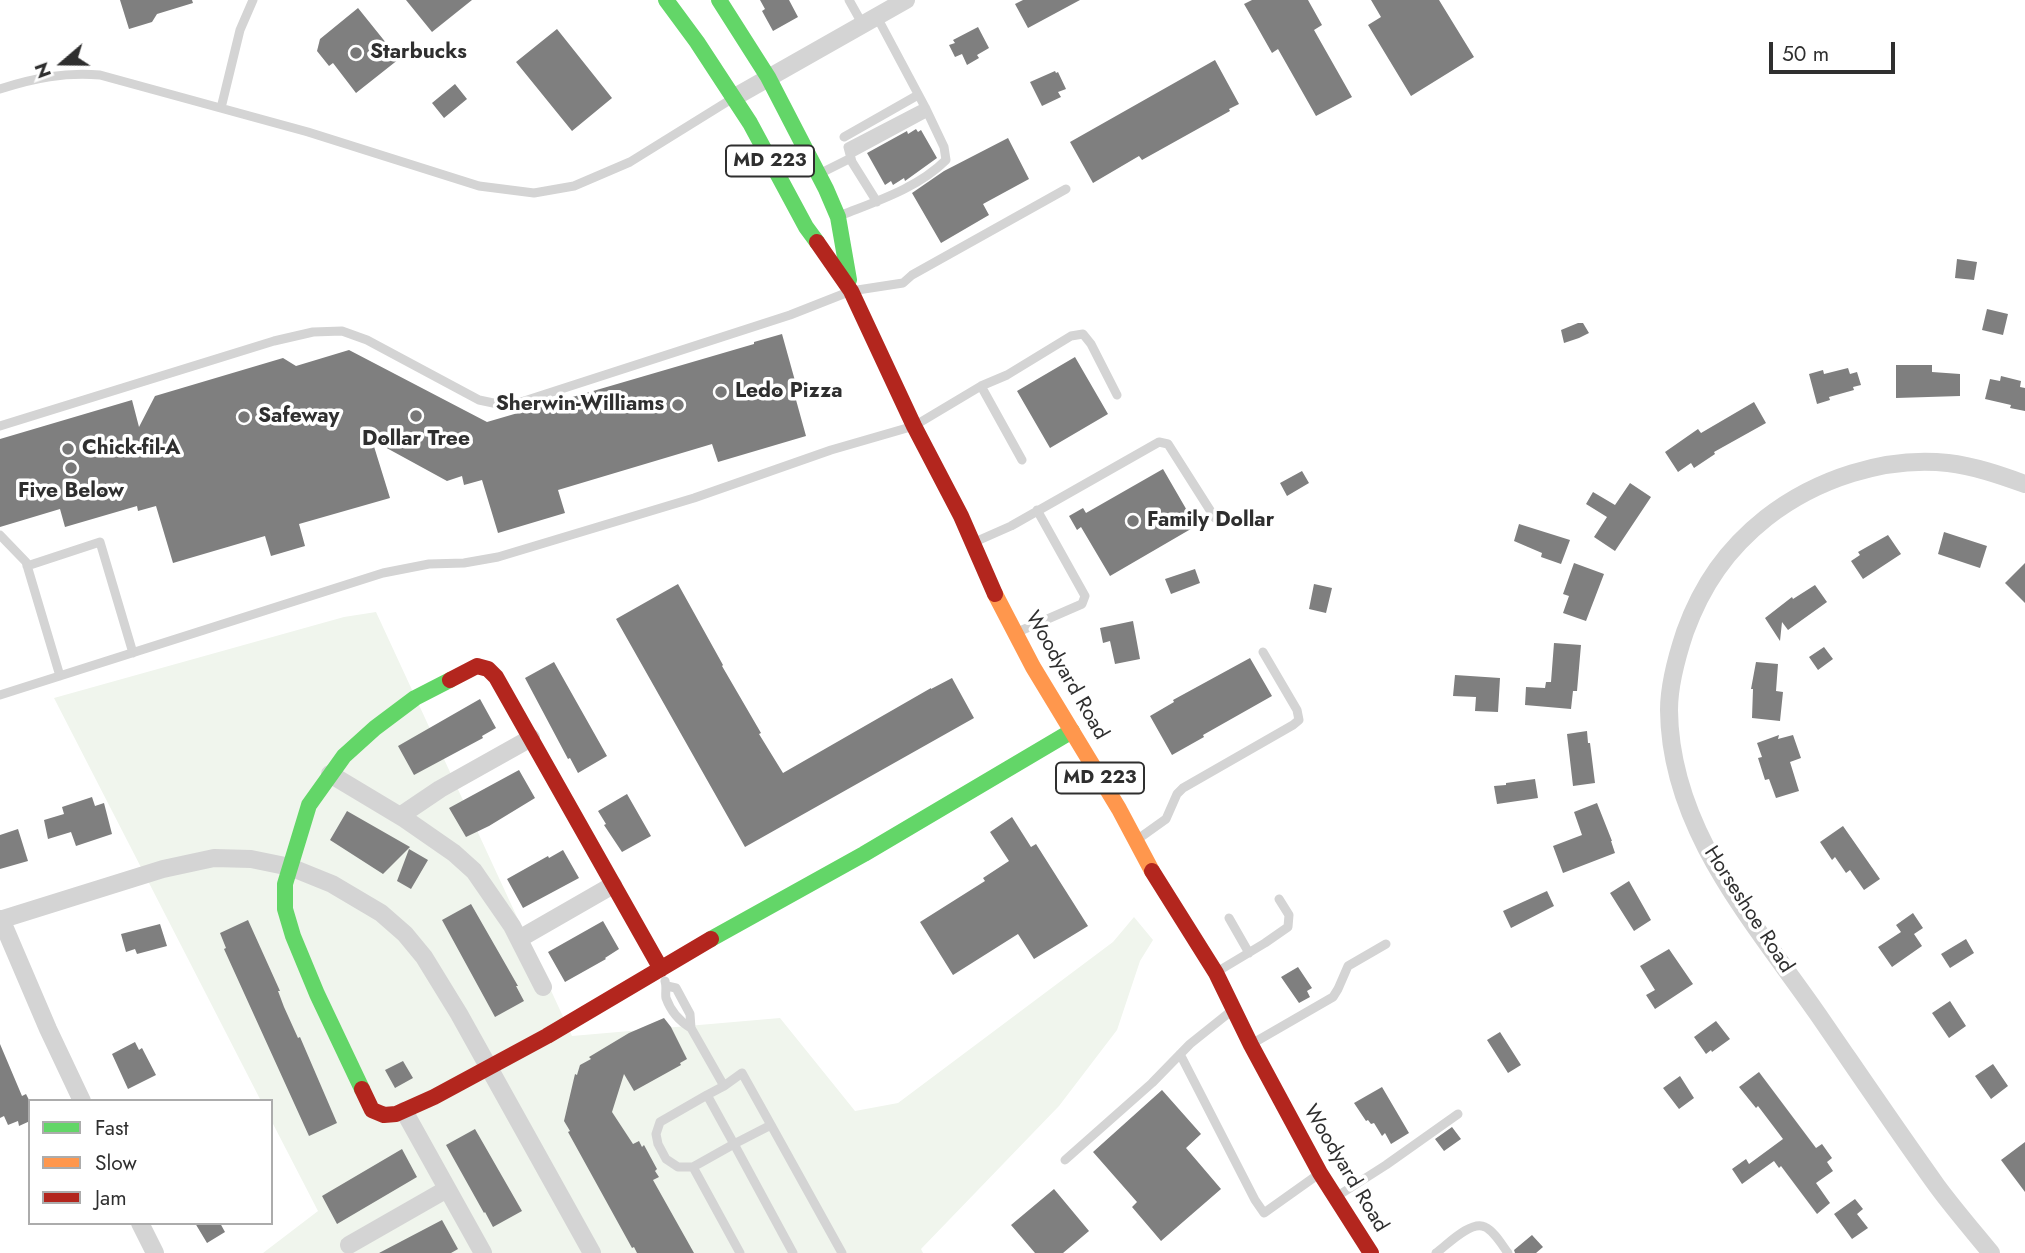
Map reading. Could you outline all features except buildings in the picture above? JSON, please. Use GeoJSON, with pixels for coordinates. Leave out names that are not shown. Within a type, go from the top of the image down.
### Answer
{"type":"FeatureCollection","features":[{"type":"Feature","properties":{"kind":"main road","name":"Woodyard Road"},"geometry":{"type":"LineString","coordinates":[[666,0],[750,123],[806,227],[850,291],[1016,633],[1137,840],[1155,877],[1216,973],[1251,1045],[1334,1198],[1371,1253]]}},
{"type":"Feature","properties":{"kind":"main road","name":"Woodyard Road"},"geometry":{"type":"LineString","coordinates":[[719,0],[768,77],[838,216],[850,291]]}},
{"type":"Feature","properties":{"kind":"main road"},"geometry":{"type":"LineString","coordinates":[[661,969],[493,672],[485,666],[477,666],[415,698],[364,737],[344,756],[309,805],[285,884],[285,909],[317,994],[372,1110],[384,1115],[404,1111],[488,1068],[864,854],[1072,731]]}},
{"type":"Feature","properties":{"kind":"street"},"geometry":{"type":"LineString","coordinates":[[733,98],[906,0]]}},
{"type":"Feature","properties":{"kind":"street","name":"Horseshoe Road"},"geometry":{"type":"LineString","coordinates":[[1991,1253],[1939,1188],[1716,869],[1686,805],[1673,756],[1669,709],[1681,646],[1696,603],[1732,549],[1773,513],[1834,479],[1881,467],[1920,462],[1976,468],[2025,484]]}},
{"type":"Feature","properties":{"kind":"street"},"geometry":{"type":"LineString","coordinates":[[400,816],[440,789],[531,738]]}},
{"type":"Feature","properties":{"kind":"street"},"geometry":{"type":"LineString","coordinates":[[330,774],[400,816],[454,853],[474,871],[519,939],[543,987]]}},
{"type":"Feature","properties":{"kind":"street"},"geometry":{"type":"LineString","coordinates":[[81,1099],[1,920],[163,869],[214,858],[251,859],[290,867],[332,884],[381,913],[405,934],[425,957],[592,1253]]}},
{"type":"Feature","properties":{"kind":"street"},"geometry":{"type":"LineString","coordinates":[[519,939],[613,885]]}},
{"type":"Feature","properties":{"kind":"street"},"geometry":{"type":"LineString","coordinates":[[404,1111],[483,1253]]}},
{"type":"Feature","properties":{"kind":"street"},"geometry":{"type":"LineString","coordinates":[[349,1245],[447,1189]]}},
{"type":"Feature","properties":{"kind":"street"},"geometry":{"type":"LineString","coordinates":[[141,1225],[155,1253]]}},
{"type":"Feature","properties":{"kind":"lane"},"geometry":{"type":"LineString","coordinates":[[221,108],[240,30],[253,0]]}},
{"type":"Feature","properties":{"kind":"lane"},"geometry":{"type":"LineString","coordinates":[[838,216],[897,193],[938,168],[946,160],[944,147],[923,104],[870,21],[849,0]]}},
{"type":"Feature","properties":{"kind":"lane"},"geometry":{"type":"LineString","coordinates":[[0,89],[27,80],[77,73],[100,75],[308,132],[480,186],[534,193],[575,186],[630,162],[733,98]]}},
{"type":"Feature","properties":{"kind":"lane"},"geometry":{"type":"LineString","coordinates":[[845,140],[923,104]]}},
{"type":"Feature","properties":{"kind":"lane"},"geometry":{"type":"LineString","coordinates":[[877,202],[859,174],[848,147],[923,104]]}},
{"type":"Feature","properties":{"kind":"lane"},"geometry":{"type":"LineString","coordinates":[[819,174],[850,156]]}},
{"type":"Feature","properties":{"kind":"lane"},"geometry":{"type":"LineString","coordinates":[[0,426],[274,341],[332,330],[367,340],[479,400],[498,404],[518,403],[790,315],[850,291],[903,283],[912,275],[1066,189]]}},
{"type":"Feature","properties":{"kind":"lane"},"geometry":{"type":"LineString","coordinates":[[0,695],[383,573],[429,564],[464,563],[498,557],[694,498],[831,450],[914,426],[1071,336],[1083,334],[1091,344],[1117,395]]}},
{"type":"Feature","properties":{"kind":"lane"},"geometry":{"type":"LineString","coordinates":[[981,386],[1022,460]]}},
{"type":"Feature","properties":{"kind":"lane"},"geometry":{"type":"LineString","coordinates":[[972,544],[1011,526],[1159,442],[1168,444],[1215,518]]}},
{"type":"Feature","properties":{"kind":"lane"},"geometry":{"type":"LineString","coordinates":[[1016,633],[1082,604],[1085,596],[1037,510]]}},
{"type":"Feature","properties":{"kind":"lane"},"geometry":{"type":"LineString","coordinates":[[0,535],[26,562],[60,676]]}},
{"type":"Feature","properties":{"kind":"lane"},"geometry":{"type":"LineString","coordinates":[[27,566],[100,542],[133,653]]}},
{"type":"Feature","properties":{"kind":"lane"},"geometry":{"type":"LineString","coordinates":[[1137,840],[1166,819],[1177,794],[1183,788],[1299,720],[1297,710],[1263,652]]}},
{"type":"Feature","properties":{"kind":"lane"},"geometry":{"type":"LineString","coordinates":[[1216,973],[1288,927],[1289,915],[1279,899]]}},
{"type":"Feature","properties":{"kind":"lane"},"geometry":{"type":"LineString","coordinates":[[1229,918],[1249,953]]}},
{"type":"Feature","properties":{"kind":"lane"},"geometry":{"type":"LineString","coordinates":[[1251,1045],[1333,996],[1348,966],[1386,944]]}},
{"type":"Feature","properties":{"kind":"lane"},"geometry":{"type":"LineString","coordinates":[[661,969],[667,986],[676,988],[690,1014],[691,1028],[724,1086]]}},
{"type":"Feature","properties":{"kind":"lane"},"geometry":{"type":"LineString","coordinates":[[1065,1160],[1152,1083],[1190,1044],[1234,1009]]}},
{"type":"Feature","properties":{"kind":"lane"},"geometry":{"type":"LineString","coordinates":[[1180,1054],[1264,1213],[1320,1173]]}},
{"type":"Feature","properties":{"kind":"lane"},"geometry":{"type":"LineString","coordinates":[[771,1125],[693,1167],[678,1167],[666,1159],[656,1134],[660,1122],[743,1073],[842,1253]]}},
{"type":"Feature","properties":{"kind":"lane"},"geometry":{"type":"LineString","coordinates":[[707,1095],[793,1253]]}},
{"type":"Feature","properties":{"kind":"lane"},"geometry":{"type":"LineString","coordinates":[[1334,1198],[1458,1114]]}},
{"type":"Feature","properties":{"kind":"lane"},"geometry":{"type":"LineString","coordinates":[[693,1167],[740,1253]]}},
{"type":"Feature","properties":{"kind":"lane"},"geometry":{"type":"LineString","coordinates":[[1436,1253],[1469,1228],[1480,1226],[1487,1228],[1508,1253]]}},
{"type":"Feature","properties":{"kind":"shaded area"},"geometry":{"type":"Polygon","coordinates":[[[376,612],[572,1036],[780,1018],[855,1111],[898,1103],[1113,942],[1134,917],[1153,940],[1140,961],[1117,1030],[1059,1106],[921,1249],[923,1253],[263,1253],[318,1211],[273,1124],[273,1099],[260,1099],[54,698],[344,617],[376,612]]]}},
{"type":"Feature","properties":{"kind":"traffic: fast"},"geometry":{"type":"LineString","coordinates":[[666,0],[750,123],[806,227],[817,242]]}},
{"type":"Feature","properties":{"kind":"traffic: fast"},"geometry":{"type":"LineString","coordinates":[[719,0],[768,77],[826,189],[838,217],[849,280]]}},
{"type":"Feature","properties":{"kind":"traffic: fast"},"geometry":{"type":"LineString","coordinates":[[362,1089],[293,936],[285,909],[285,884],[309,805],[344,756],[415,698],[450,680]]}},
{"type":"Feature","properties":{"kind":"traffic: fast"},"geometry":{"type":"LineString","coordinates":[[711,939],[864,854],[1072,731]]}},
{"type":"Feature","properties":{"kind":"traffic: slow"},"geometry":{"type":"LineString","coordinates":[[995,594],[1033,667],[1119,809],[1152,871]]}},
{"type":"Feature","properties":{"kind":"traffic: jam"},"geometry":{"type":"LineString","coordinates":[[817,242],[851,291],[914,426],[961,516],[995,594]]}},
{"type":"Feature","properties":{"kind":"traffic: jam"},"geometry":{"type":"LineString","coordinates":[[450,680],[477,666],[488,669],[496,677],[661,969]]}},
{"type":"Feature","properties":{"kind":"traffic: jam"},"geometry":{"type":"LineString","coordinates":[[1152,871],[1216,973],[1251,1045],[1320,1173],[1371,1253]]}},
{"type":"Feature","properties":{"kind":"traffic: jam"},"geometry":{"type":"LineString","coordinates":[[362,1089],[372,1110],[384,1115],[396,1114],[434,1097],[547,1036],[711,939]]}},
{"type":"Feature","properties":{"kind":"place","name":"Starbucks"},"geometry":{"type":"Point","coordinates":[356,53]}},
{"type":"Feature","properties":{"kind":"place","name":"Ledo Pizza"},"geometry":{"type":"Point","coordinates":[721,392]}},
{"type":"Feature","properties":{"kind":"place","name":"Sherwin-Williams"},"geometry":{"type":"Point","coordinates":[678,405]}},
{"type":"Feature","properties":{"kind":"place","name":"Dollar Tree"},"geometry":{"type":"Point","coordinates":[416,416]}},
{"type":"Feature","properties":{"kind":"place","name":"Safeway"},"geometry":{"type":"Point","coordinates":[244,417]}},
{"type":"Feature","properties":{"kind":"place","name":"Chick-fil-A"},"geometry":{"type":"Point","coordinates":[68,449]}},
{"type":"Feature","properties":{"kind":"place","name":"Five Below"},"geometry":{"type":"Point","coordinates":[71,468]}},
{"type":"Feature","properties":{"kind":"place","name":"Family Dollar"},"geometry":{"type":"Point","coordinates":[1133,521]}}]}
